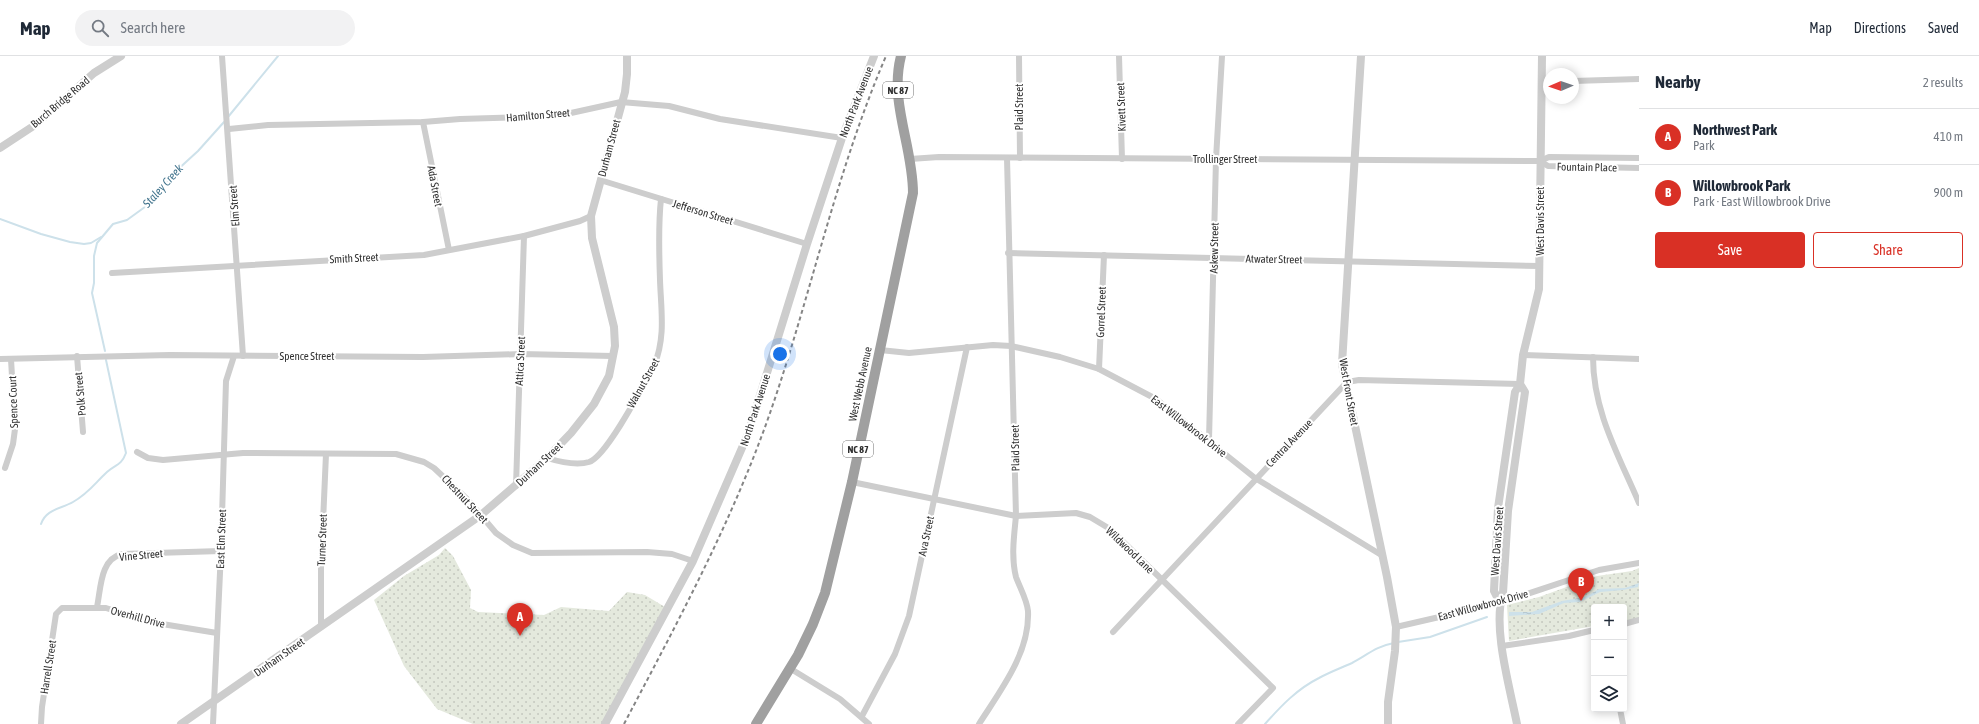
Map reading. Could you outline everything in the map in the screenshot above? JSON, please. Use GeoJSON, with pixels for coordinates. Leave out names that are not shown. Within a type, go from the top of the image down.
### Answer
{"type":"FeatureCollection","features":[{"type":"Feature","properties":{"kind":"highway","name":"West Webb Avenue"},"geometry":{"type":"LineString","coordinates":[[756,724],[791,669],[813,624],[825,593],[852,482],[912,201],[913,180],[898,98],[898,78],[901,56]]}},
{"type":"Feature","properties":{"kind":"street","name":"Burch Bridge Road"},"geometry":{"type":"LineString","coordinates":[[0,148],[35,125],[94,73],[119,56]]}},
{"type":"Feature","properties":{"kind":"street","name":"Elm Street"},"geometry":{"type":"LineString","coordinates":[[222,56],[229,129],[243,356]]}},
{"type":"Feature","properties":{"kind":"street","name":"Durham Street"},"geometry":{"type":"LineString","coordinates":[[182,724],[481,515],[547,458],[575,429],[594,404],[608,376],[615,346],[614,327],[592,238],[591,216],[622,102],[626,82],[627,56]]}},
{"type":"Feature","properties":{"kind":"street","name":"North Park Avenue"},"geometry":{"type":"LineString","coordinates":[[605,724],[693,561],[748,434],[807,244],[842,138],[874,56]]}},
{"type":"Feature","properties":{"kind":"street","name":"Plaid Street"},"geometry":{"type":"LineString","coordinates":[[1019,56],[1020,158]]}},
{"type":"Feature","properties":{"kind":"street","name":"Kivett Street"},"geometry":{"type":"LineString","coordinates":[[1119,56],[1122,159]]}},
{"type":"Feature","properties":{"kind":"street","name":"Askew Street"},"geometry":{"type":"LineString","coordinates":[[1209,440],[1216,159],[1222,56]]}},
{"type":"Feature","properties":{"kind":"street","name":"West Front Street"},"geometry":{"type":"LineString","coordinates":[[1361,56],[1342,364],[1383,556],[1396,631],[1388,702],[1388,724]]}},
{"type":"Feature","properties":{"kind":"street","name":"West Davis Street"},"geometry":{"type":"LineString","coordinates":[[1542,56],[1543,68]]}},
{"type":"Feature","properties":{"kind":"street"},"geometry":{"type":"LineString","coordinates":[[1579,81],[1639,79]]}},
{"type":"Feature","properties":{"kind":"street","name":"Hamilton Street"},"geometry":{"type":"LineString","coordinates":[[229,129],[268,125],[423,122],[571,113],[622,102],[669,106],[720,119],[842,138]]}},
{"type":"Feature","properties":{"kind":"street","name":"West Davis Street"},"geometry":{"type":"LineString","coordinates":[[1517,724],[1502,646],[1500,603],[1503,593],[1508,511],[1525,392],[1520,384],[1523,355],[1536,304],[1539,266],[1540,161],[1544,104]]}},
{"type":"Feature","properties":{"kind":"street","name":"Ada Street"},"geometry":{"type":"LineString","coordinates":[[423,122],[449,250]]}},
{"type":"Feature","properties":{"kind":"street","name":"Trollinger Street"},"geometry":{"type":"LineString","coordinates":[[910,159],[939,157],[1540,161]]}},
{"type":"Feature","properties":{"kind":"street","name":"Fountain Place"},"geometry":{"type":"LineString","coordinates":[[1540,161],[1549,157],[1639,158]]}},
{"type":"Feature","properties":{"kind":"street","name":"Plaid Street"},"geometry":{"type":"LineString","coordinates":[[979,724],[1017,661],[1027,632],[1028,610],[1016,576],[1013,557],[1016,516],[1008,253],[1007,158]]}},
{"type":"Feature","properties":{"kind":"street","name":"Fountain Place"},"geometry":{"type":"LineString","coordinates":[[1540,161],[1548,166],[1639,168]]}},
{"type":"Feature","properties":{"kind":"street","name":"Jefferson Street"},"geometry":{"type":"LineString","coordinates":[[600,180],[807,244]]}},
{"type":"Feature","properties":{"kind":"street","name":"Walnut Street"},"geometry":{"type":"LineString","coordinates":[[547,458],[581,464],[596,458],[607,447],[654,366],[660,348],[662,334],[659,249],[661,199]]}},
{"type":"Feature","properties":{"kind":"street","name":"Smith Street"},"geometry":{"type":"LineString","coordinates":[[112,273],[424,255],[524,236],[580,221],[591,216]]}},
{"type":"Feature","properties":{"kind":"street","name":"Attica Street"},"geometry":{"type":"LineString","coordinates":[[516,486],[524,236]]}},
{"type":"Feature","properties":{"kind":"street","name":"Atwater Street"},"geometry":{"type":"LineString","coordinates":[[1008,253],[1348,260],[1539,266]]}},
{"type":"Feature","properties":{"kind":"street","name":"Gorrel Street"},"geometry":{"type":"LineString","coordinates":[[1099,369],[1104,256]]}},
{"type":"Feature","properties":{"kind":"street","name":"East Willowbrook Drive"},"geometry":{"type":"LineString","coordinates":[[880,350],[909,353],[993,345],[1011,346],[1060,357],[1099,369],[1156,399],[1255,478],[1383,556]]}},
{"type":"Feature","properties":{"kind":"street","name":"Ava Street"},"geometry":{"type":"LineString","coordinates":[[862,716],[892,660],[909,616],[967,347]]}},
{"type":"Feature","properties":{"kind":"street","name":"Spence Street"},"geometry":{"type":"LineString","coordinates":[[0,359],[170,355],[423,357],[521,354],[613,356]]}},
{"type":"Feature","properties":{"kind":"street"},"geometry":{"type":"LineString","coordinates":[[1523,355],[1639,359]]}},
{"type":"Feature","properties":{"kind":"street","name":"Polk Street"},"geometry":{"type":"LineString","coordinates":[[77,356],[83,432]]}},
{"type":"Feature","properties":{"kind":"street","name":"East Elm Street"},"geometry":{"type":"LineString","coordinates":[[213,724],[222,551],[226,381],[234,356]]}},
{"type":"Feature","properties":{"kind":"street"},"geometry":{"type":"LineString","coordinates":[[1593,357],[1594,388],[1602,418],[1639,503]]}},
{"type":"Feature","properties":{"kind":"street","name":"Spence Court"},"geometry":{"type":"LineString","coordinates":[[5,468],[13,444],[15,429],[11,359]]}},
{"type":"Feature","properties":{"kind":"street"},"geometry":{"type":"LineString","coordinates":[[1346,382],[1359,380],[1520,384]]}},
{"type":"Feature","properties":{"kind":"street","name":"Central Avenue"},"geometry":{"type":"LineString","coordinates":[[1113,632],[1346,382]]}},
{"type":"Feature","properties":{"kind":"street","name":"Chestnut Street"},"geometry":{"type":"LineString","coordinates":[[137,452],[148,458],[163,460],[224,454],[396,454],[424,462],[448,479],[496,533],[513,545],[532,553],[646,552],[672,554],[693,561]]}},
{"type":"Feature","properties":{"kind":"street","name":"Turner Street"},"geometry":{"type":"LineString","coordinates":[[321,627],[321,575],[326,454]]}},
{"type":"Feature","properties":{"kind":"street","name":"Wildwood Lane"},"geometry":{"type":"LineString","coordinates":[[852,482],[1016,516],[1076,513],[1090,517],[1110,529],[1273,688],[1238,724]]}},
{"type":"Feature","properties":{"kind":"street","name":"Vine Street"},"geometry":{"type":"LineString","coordinates":[[97,607],[104,569],[113,557],[122,554],[222,551]]}},
{"type":"Feature","properties":{"kind":"street","name":"East Willowbrook Drive"},"geometry":{"type":"LineString","coordinates":[[1396,631],[1500,603],[1599,570],[1639,563]]}},
{"type":"Feature","properties":{"kind":"street","name":"Overhill Drive"},"geometry":{"type":"LineString","coordinates":[[59,610],[66,607],[97,607],[115,610],[150,622],[217,632]]}},
{"type":"Feature","properties":{"kind":"street","name":"Harrell Street"},"geometry":{"type":"LineString","coordinates":[[41,724],[42,707],[56,614],[59,610]]}},
{"type":"Feature","properties":{"kind":"street"},"geometry":{"type":"LineString","coordinates":[[1627,623],[1639,620]]}},
{"type":"Feature","properties":{"kind":"street"},"geometry":{"type":"LineString","coordinates":[[1502,646],[1569,636],[1591,631]]}},
{"type":"Feature","properties":{"kind":"street"},"geometry":{"type":"LineString","coordinates":[[791,669],[829,692],[862,716],[869,724]]}},
{"type":"Feature","properties":{"kind":"street"},"geometry":{"type":"LineString","coordinates":[[1621,712],[1623,724]]}},
{"type":"Feature","properties":{"kind":"shaded area"},"geometry":{"type":"Polygon","coordinates":[[[445,548],[453,556],[471,590],[470,608],[478,612],[544,615],[561,607],[609,611],[627,592],[645,595],[665,607],[602,724],[473,724],[437,709],[404,666],[374,600],[404,576],[439,555],[445,548]]]}},
{"type":"Feature","properties":{"kind":"shaded area"},"geometry":{"type":"Polygon","coordinates":[[[1639,568],[1639,619],[1627,621],[1627,604],[1591,604],[1591,627],[1509,641],[1507,605],[1539,597],[1597,576],[1632,571],[1639,568]]]}},
{"type":"Feature","properties":{"kind":"water"},"geometry":{"type":"Polygon","coordinates":[[[1639,583],[1638,587],[1600,592],[1580,602],[1564,603],[1539,614],[1509,616],[1509,612],[1532,612],[1562,601],[1585,597],[1599,589],[1625,588],[1639,583]]]}},
{"type":"Feature","properties":{"kind":"waterway","name":"Staley Creek"},"geometry":{"type":"LineString","coordinates":[[228,117],[278,56]]}},
{"type":"Feature","properties":{"kind":"waterway","name":"Staley Creek"},"geometry":{"type":"LineString","coordinates":[[105,351],[92,293],[94,283],[94,256],[97,243],[113,224],[127,220],[149,204],[175,172],[198,151],[224,122]]}},
{"type":"Feature","properties":{"kind":"waterway"},"geometry":{"type":"LineString","coordinates":[[0,219],[41,234],[70,242],[84,244],[91,243],[101,237]]}},
{"type":"Feature","properties":{"kind":"waterway","name":"Staley Creek"},"geometry":{"type":"LineString","coordinates":[[41,524],[43,519],[50,512],[73,502],[92,488],[107,472],[120,463],[126,453],[106,360]]}},
{"type":"Feature","properties":{"kind":"waterway"},"geometry":{"type":"LineString","coordinates":[[1398,642],[1430,637],[1487,617]]}},
{"type":"Feature","properties":{"kind":"waterway"},"geometry":{"type":"LineString","coordinates":[[1265,724],[1290,698],[1311,682],[1352,663],[1377,649],[1394,643]]}},
{"type":"Feature","properties":{"kind":"railway"},"geometry":{"type":"LineString","coordinates":[[624,724],[703,572],[755,454],[785,369],[838,189],[868,100],[886,56]]}},
{"type":"Feature","properties":{"kind":"place","name":"Willowbrook Park"},"geometry":{"type":"Point","coordinates":[1581,601]}},
{"type":"Feature","properties":{"kind":"place","name":"Northwest Park"},"geometry":{"type":"Point","coordinates":[520,636]}}]}
